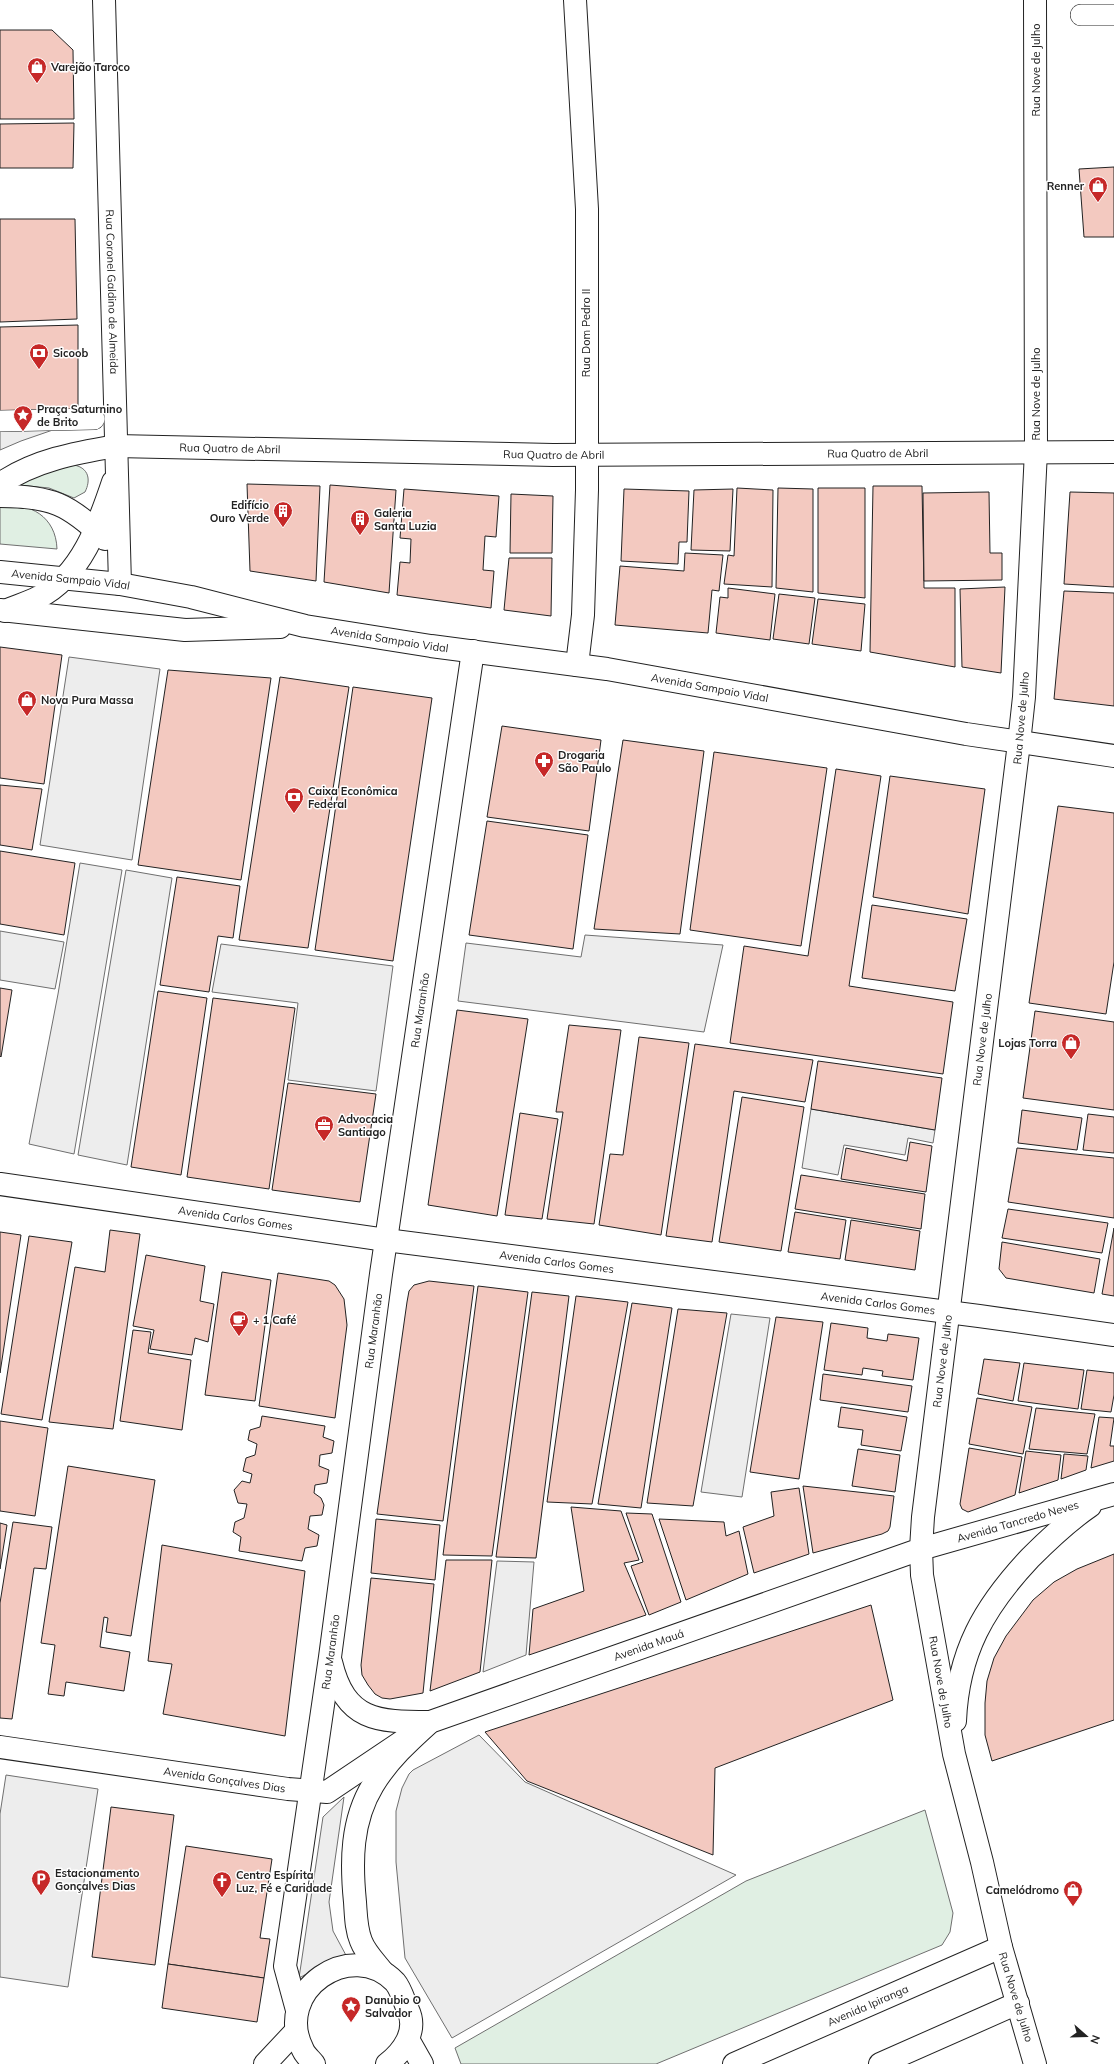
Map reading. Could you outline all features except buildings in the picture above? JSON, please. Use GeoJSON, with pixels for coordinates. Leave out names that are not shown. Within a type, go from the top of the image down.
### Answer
{"type":"FeatureCollection","features":[{"type":"Feature","properties":{"kind":"main road","name":"Rua Coronel Galdino de Almeida"},"geometry":{"type":"LineString","coordinates":[[104,0],[120,584]]}},
{"type":"Feature","properties":{"kind":"main road","name":"Rua Dom Pedro II"},"geometry":{"type":"LineString","coordinates":[[575,0],[587,209],[586,454],[583,615],[577,665]]}},
{"type":"Feature","properties":{"kind":"main road","name":"Rua Nove de Julho"},"geometry":{"type":"LineString","coordinates":[[1036,0],[1036,451],[1025,689],[1014,801],[948,1313],[923,1517],[921,1549],[922,1575],[954,1754],[982,1862],[1001,1946],[1036,2064]]}},
{"type":"Feature","properties":{"kind":"main road","name":"Rua Quatro de Abril"},"geometry":{"type":"LineString","coordinates":[[0,484],[30,467],[69,454],[116,446],[586,454],[1036,451],[1114,452]]}},
{"type":"Feature","properties":{"kind":"main road"},"geometry":{"type":"LineString","coordinates":[[2,611],[40,597],[66,578],[80,557],[95,529],[116,470]]}},
{"type":"Feature","properties":{"kind":"main road"},"geometry":{"type":"LineString","coordinates":[[0,496],[22,496],[45,500],[67,508],[79,515],[95,529],[106,541],[120,562]]}},
{"type":"Feature","properties":{"kind":"main road","name":"Avenida Sampaio Vidal"},"geometry":{"type":"LineString","coordinates":[[0,572],[120,584],[190,596],[305,626],[577,665],[1020,743],[1114,756]]}},
{"type":"Feature","properties":{"kind":"main road","name":"Avenida Sampaio Vidal"},"geometry":{"type":"LineString","coordinates":[[2,611],[185,630],[305,626]]}},
{"type":"Feature","properties":{"kind":"main road","name":"Rua Maranhão"},"geometry":{"type":"LineString","coordinates":[[297,2010],[285,1966],[330,1657],[386,1240],[473,651]]}},
{"type":"Feature","properties":{"kind":"main road","name":"Avenida Carlos Gomes"},"geometry":{"type":"LineString","coordinates":[[0,1184],[386,1240],[1114,1335]]}},
{"type":"Feature","properties":{"kind":"main road"},"geometry":{"type":"LineString","coordinates":[[954,1754],[956,1703],[962,1673],[969,1646],[988,1609],[1010,1581],[1047,1541],[1081,1512],[1111,1495]]}},
{"type":"Feature","properties":{"kind":"main road","name":"Avenida Tancredo Neves"},"geometry":{"type":"LineString","coordinates":[[921,1549],[1111,1495]]}},
{"type":"Feature","properties":{"kind":"main road","name":"Avenida Mauá"},"geometry":{"type":"LineString","coordinates":[[382,1971],[362,1943],[357,1929],[352,1873],[354,1835],[361,1810],[372,1786],[389,1762],[430,1722],[921,1549]]}},
{"type":"Feature","properties":{"kind":"main road"},"geometry":{"type":"LineString","coordinates":[[330,1657],[335,1678],[344,1696],[354,1707],[369,1716],[388,1722],[430,1722]]}},
{"type":"Feature","properties":{"kind":"main road","name":"Avenida Gonçalves Dias"},"geometry":{"type":"LineString","coordinates":[[0,1747],[310,1791],[327,1792],[430,1722]]}},
{"type":"Feature","properties":{"kind":"main road","name":"Avenida Ipiranga"},"geometry":{"type":"LineString","coordinates":[[734,2064],[1001,1946]]}},
{"type":"Feature","properties":{"kind":"main road"},"geometry":{"type":"LineString","coordinates":[[314,2064],[303,2051],[296,2031],[297,2010],[306,1990],[321,1975],[341,1967],[361,1965],[382,1971],[396,1983],[411,2016],[408,2041],[387,2064]]}},
{"type":"Feature","properties":{"kind":"main road"},"geometry":{"type":"LineString","coordinates":[[880,2064],[1018,2004]]}},
{"type":"Feature","properties":{"kind":"main road"},"geometry":{"type":"LineString","coordinates":[[265,2064],[296,2031]]}},
{"type":"Feature","properties":{"kind":"main road"},"geometry":{"type":"LineString","coordinates":[[408,2041],[422,2064]]}},
{"type":"Feature","properties":{"kind":"street"},"geometry":{"type":"LineString","coordinates":[[1080,14],[1114,15]]}},
{"type":"Feature","properties":{"kind":"street"},"geometry":{"type":"LineString","coordinates":[[0,421],[94,419]]}},
{"type":"Feature","properties":{"kind":"green space"},"geometry":{"type":"Polygon","coordinates":[[[74,465],[86,472],[88,483],[85,492],[74,498],[49,488],[19,485],[37,475],[74,465]]]}},
{"type":"Feature","properties":{"kind":"green space"},"geometry":{"type":"Polygon","coordinates":[[[0,507],[21,507],[31,509],[39,514],[52,528],[57,549],[0,544],[0,507]]]}},
{"type":"Feature","properties":{"kind":"green space"},"geometry":{"type":"Polygon","coordinates":[[[925,1810],[953,1913],[950,1932],[942,1945],[656,2064],[461,2064],[455,2048],[746,1881],[925,1810]]]}},
{"type":"Feature","properties":{"kind":"shaded area","name":"Praça Saturnino de Brito"},"geometry":{"type":"Polygon","coordinates":[[[73,423],[21,441],[0,450],[0,424],[73,423]]]}},
{"type":"Feature","properties":{"kind":"shaded area"},"geometry":{"type":"Polygon","coordinates":[[[69,657],[160,669],[132,860],[40,845],[69,657]]]}},
{"type":"Feature","properties":{"kind":"shaded area"},"geometry":{"type":"Polygon","coordinates":[[[80,863],[122,870],[74,1154],[29,1144],[58,994],[80,863]]]}},
{"type":"Feature","properties":{"kind":"shaded area"},"geometry":{"type":"Polygon","coordinates":[[[126,870],[172,878],[127,1165],[78,1155],[126,870]]]}},
{"type":"Feature","properties":{"kind":"shaded area"},"geometry":{"type":"Polygon","coordinates":[[[0,931],[64,942],[55,989],[0,980],[0,931]]]}},
{"type":"Feature","properties":{"kind":"shaded area"},"geometry":{"type":"Polygon","coordinates":[[[585,935],[723,945],[704,1032],[458,1001],[466,943],[581,957],[585,935]]]}},
{"type":"Feature","properties":{"kind":"shaded area"},"geometry":{"type":"Polygon","coordinates":[[[221,944],[393,966],[376,1091],[288,1080],[298,1003],[212,992],[221,944]]]}},
{"type":"Feature","properties":{"kind":"shaded area"},"geometry":{"type":"Polygon","coordinates":[[[811,1109],[935,1130],[933,1143],[908,1138],[905,1155],[844,1145],[838,1175],[802,1168],[811,1109]]]}},
{"type":"Feature","properties":{"kind":"shaded area"},"geometry":{"type":"Polygon","coordinates":[[[731,1314],[770,1318],[742,1497],[701,1492],[731,1314]]]}},
{"type":"Feature","properties":{"kind":"shaded area"},"geometry":{"type":"Polygon","coordinates":[[[497,1561],[534,1562],[526,1655],[483,1672],[497,1561]]]}},
{"type":"Feature","properties":{"kind":"shaded area"},"geometry":{"type":"Polygon","coordinates":[[[479,1735],[525,1782],[736,1875],[452,2038],[405,1958],[396,1862],[396,1811],[402,1788],[409,1774],[413,1770],[479,1735]]]}},
{"type":"Feature","properties":{"kind":"shaded area","name":"Estacionamento Gonçalves Dias"},"geometry":{"type":"Polygon","coordinates":[[[6,1775],[98,1789],[68,1987],[0,1977],[0,1814],[6,1775]]]}},
{"type":"Feature","properties":{"kind":"shaded area"},"geometry":{"type":"Polygon","coordinates":[[[344,1797],[329,1902],[333,1931],[348,1959],[318,1968],[299,1978],[323,1817],[344,1797]]]}},
{"type":"Feature","properties":{"kind":"place","name":"Varejão Taroco"},"geometry":{"type":"Point","coordinates":[37,84]}},
{"type":"Feature","properties":{"kind":"place","name":"Renner"},"geometry":{"type":"Point","coordinates":[1098,203]}},
{"type":"Feature","properties":{"kind":"place","name":"Sicoob"},"geometry":{"type":"Point","coordinates":[39,370]}},
{"type":"Feature","properties":{"kind":"place","name":"Praça Saturnino de Brito"},"geometry":{"type":"Point","coordinates":[23,432]}},
{"type":"Feature","properties":{"kind":"place","name":"Edifício Ouro Verde"},"geometry":{"type":"Point","coordinates":[283,528]}},
{"type":"Feature","properties":{"kind":"place","name":"Galeria Santa Luzia"},"geometry":{"type":"Point","coordinates":[360,536]}},
{"type":"Feature","properties":{"kind":"place","name":"Nova Pura Massa"},"geometry":{"type":"Point","coordinates":[27,717]}},
{"type":"Feature","properties":{"kind":"place","name":"Drogaria São Paulo"},"geometry":{"type":"Point","coordinates":[544,778]}},
{"type":"Feature","properties":{"kind":"place","name":"Caixa Econômica Federal"},"geometry":{"type":"Point","coordinates":[294,814]}},
{"type":"Feature","properties":{"kind":"place","name":"Lojas Torra"},"geometry":{"type":"Point","coordinates":[1071,1060]}},
{"type":"Feature","properties":{"kind":"place","name":"Advocacia Santiago"},"geometry":{"type":"Point","coordinates":[324,1142]}},
{"type":"Feature","properties":{"kind":"place","name":"+ 1 Café"},"geometry":{"type":"Point","coordinates":[239,1337]}},
{"type":"Feature","properties":{"kind":"place","name":"Estacionamento Gonçalves Dias"},"geometry":{"type":"Point","coordinates":[41,1896]}},
{"type":"Feature","properties":{"kind":"place","name":"Centro Espírita Luz, Fé e Caridade"},"geometry":{"type":"Point","coordinates":[222,1898]}},
{"type":"Feature","properties":{"kind":"place","name":"Camelódromo"},"geometry":{"type":"Point","coordinates":[1073,1907]}},
{"type":"Feature","properties":{"kind":"place","name":"Danubio O Salvador"},"geometry":{"type":"Point","coordinates":[351,2023]}}]}
